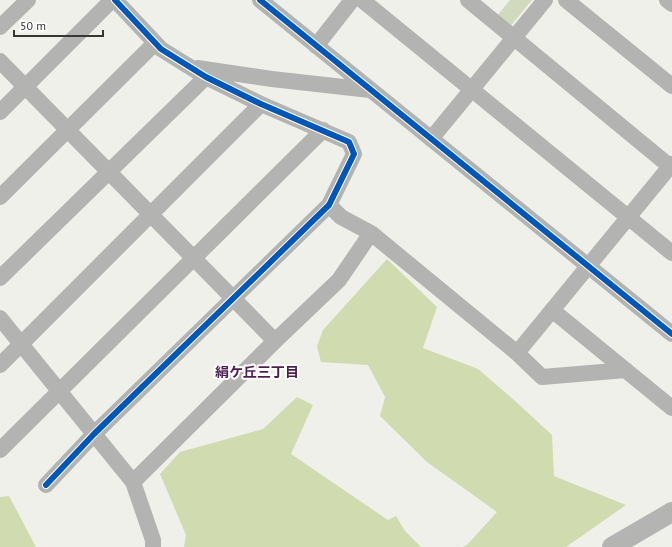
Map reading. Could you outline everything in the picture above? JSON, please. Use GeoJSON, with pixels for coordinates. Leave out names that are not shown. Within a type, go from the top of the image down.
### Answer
{"type":"FeatureCollection","features":[{"type":"Feature","properties":{"kind":"main road"},"geometry":{"type":"LineString","coordinates":[[612,547],[672,512]]}},
{"type":"Feature","properties":{"kind":"main road"},"geometry":{"type":"LineString","coordinates":[[640,547],[672,528]]}},
{"type":"Feature","properties":{"kind":"street"},"geometry":{"type":"LineString","coordinates":[[0,28],[28,0]]}},
{"type":"Feature","properties":{"kind":"street"},"geometry":{"type":"LineString","coordinates":[[0,112],[114,0],[161,49],[206,77],[261,104],[349,142],[354,154],[329,205],[94,434],[46,485]]}},
{"type":"Feature","properties":{"kind":"street"},"geometry":{"type":"LineString","coordinates":[[260,0],[672,334]]}},
{"type":"Feature","properties":{"kind":"street"},"geometry":{"type":"LineString","coordinates":[[316,46],[352,0]]}},
{"type":"Feature","properties":{"kind":"street"},"geometry":{"type":"LineString","coordinates":[[362,0],[672,253]]}},
{"type":"Feature","properties":{"kind":"street"},"geometry":{"type":"LineString","coordinates":[[468,0],[671,166],[517,353]]}},
{"type":"Feature","properties":{"kind":"street"},"geometry":{"type":"LineString","coordinates":[[431,139],[545,0]]}},
{"type":"Feature","properties":{"kind":"street"},"geometry":{"type":"LineString","coordinates":[[566,0],[672,86]]}},
{"type":"Feature","properties":{"kind":"street"},"geometry":{"type":"LineString","coordinates":[[667,0],[672,4]]}},
{"type":"Feature","properties":{"kind":"street"},"geometry":{"type":"LineString","coordinates":[[0,197],[155,43]]}},
{"type":"Feature","properties":{"kind":"street"},"geometry":{"type":"LineString","coordinates":[[0,61],[275,341]]}},
{"type":"Feature","properties":{"kind":"street"},"geometry":{"type":"LineString","coordinates":[[189,66],[272,79],[370,90]]}},
{"type":"Feature","properties":{"kind":"street"},"geometry":{"type":"LineString","coordinates":[[0,278],[206,77]]}},
{"type":"Feature","properties":{"kind":"street"},"geometry":{"type":"LineString","coordinates":[[0,365],[261,104]]}},
{"type":"Feature","properties":{"kind":"street"},"geometry":{"type":"LineString","coordinates":[[0,450],[323,130]]}},
{"type":"Feature","properties":{"kind":"street"},"geometry":{"type":"LineString","coordinates":[[329,205],[341,217],[371,233],[517,353],[542,376],[626,370]]}},
{"type":"Feature","properties":{"kind":"street"},"geometry":{"type":"LineString","coordinates":[[133,482],[275,341],[339,280],[371,233]]}},
{"type":"Feature","properties":{"kind":"street"},"geometry":{"type":"LineString","coordinates":[[552,310],[672,406]]}},
{"type":"Feature","properties":{"kind":"street"},"geometry":{"type":"LineString","coordinates":[[552,310],[672,406]]}},
{"type":"Feature","properties":{"kind":"street"},"geometry":{"type":"LineString","coordinates":[[0,318],[133,482],[153,540],[153,547]]}},
{"type":"Feature","properties":{"kind":"green space"},"geometry":{"type":"Polygon","coordinates":[[[510,0],[532,0],[509,28],[496,17],[510,0]]]}},
{"type":"Feature","properties":{"kind":"green space"},"geometry":{"type":"Polygon","coordinates":[[[387,259],[437,307],[423,348],[478,369],[552,435],[554,476],[626,505],[566,547],[462,547],[467,545],[497,512],[427,462],[380,416],[385,397],[368,365],[321,362],[317,346],[323,330],[387,259]]]}},
{"type":"Feature","properties":{"kind":"green space"},"geometry":{"type":"Polygon","coordinates":[[[297,397],[313,405],[291,454],[388,520],[396,516],[405,531],[421,547],[184,547],[186,535],[160,474],[180,452],[263,429],[297,397]]]}},
{"type":"Feature","properties":{"kind":"green space"},"geometry":{"type":"Polygon","coordinates":[[[9,496],[36,547],[0,547],[0,497],[9,496]]]}},
{"type":"Feature","properties":{"kind":"cycle path"},"geometry":{"type":"LineString","coordinates":[[46,485],[94,434],[329,205],[354,154],[349,142],[261,104],[206,77],[161,49],[115,0]]}},
{"type":"Feature","properties":{"kind":"cycle path"},"geometry":{"type":"LineString","coordinates":[[260,0],[672,334]]}},
{"type":"Feature","properties":{"kind":"district","name":"絹ケ丘三丁目"},"geometry":{"type":"Point","coordinates":[257,372]}}]}
